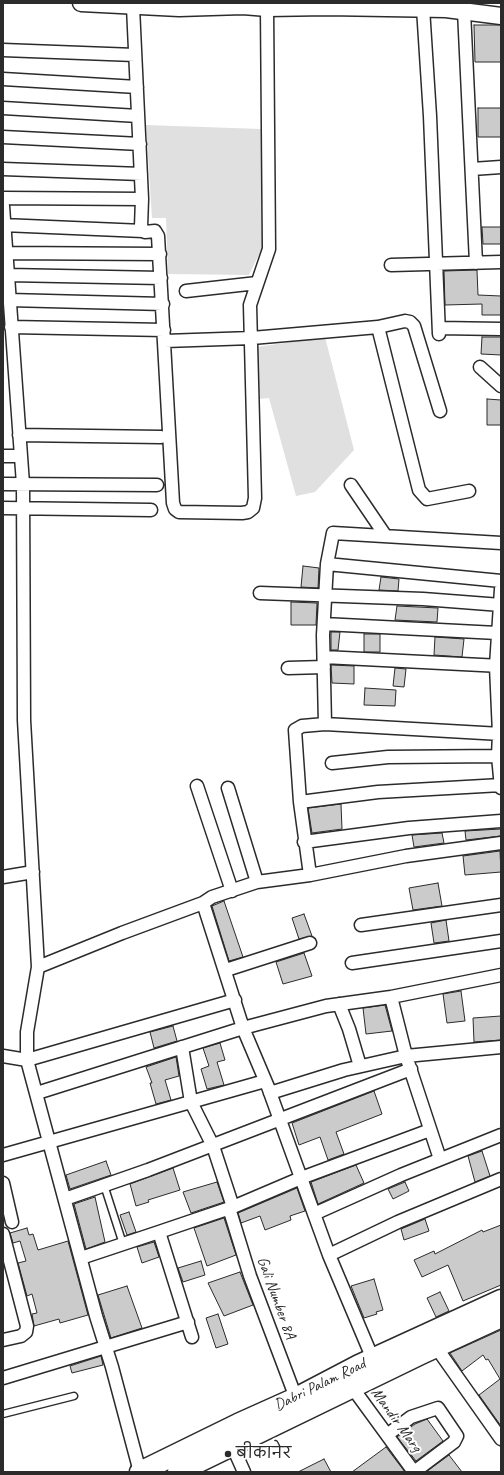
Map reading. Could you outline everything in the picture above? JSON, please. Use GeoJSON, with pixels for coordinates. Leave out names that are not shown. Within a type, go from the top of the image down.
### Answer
{"type":"FeatureCollection","features":[{"type":"Feature","properties":{"kind":"main road","name":"Dabri Palam Road"},"geometry":{"type":"LineString","coordinates":[[376,1367],[436,1347],[500,1315]]}},
{"type":"Feature","properties":{"kind":"main road","name":"Dabri Palam Road"},"geometry":{"type":"LineString","coordinates":[[189,1470],[347,1381],[376,1367],[500,1315]]}},
{"type":"Feature","properties":{"kind":"main road","name":"Dabri Palam Road"},"geometry":{"type":"LineString","coordinates":[[140,1472],[238,1424],[296,1398],[347,1381]]}},
{"type":"Feature","properties":{"kind":"street"},"geometry":{"type":"LineString","coordinates":[[81,3],[133,7],[225,5],[267,8],[426,6],[501,16]]}},
{"type":"Feature","properties":{"kind":"street"},"geometry":{"type":"LineString","coordinates":[[426,6],[439,331],[501,329]]}},
{"type":"Feature","properties":{"kind":"street"},"geometry":{"type":"LineString","coordinates":[[133,7],[140,144],[142,199],[141,227],[143,231]]}},
{"type":"Feature","properties":{"kind":"street"},"geometry":{"type":"LineString","coordinates":[[4,225],[143,231],[153,230],[157,232],[160,254],[175,509],[179,512],[242,513],[248,512],[253,508],[255,498],[250,305],[269,249],[270,231],[267,8]]}},
{"type":"Feature","properties":{"kind":"street"},"geometry":{"type":"LineString","coordinates":[[464,11],[476,263]]}},
{"type":"Feature","properties":{"kind":"street"},"geometry":{"type":"LineString","coordinates":[[3,50],[135,54]]}},
{"type":"Feature","properties":{"kind":"street"},"geometry":{"type":"LineString","coordinates":[[3,79],[137,86]]}},
{"type":"Feature","properties":{"kind":"street"},"geometry":{"type":"LineString","coordinates":[[3,108],[138,116]]}},
{"type":"Feature","properties":{"kind":"street"},"geometry":{"type":"LineString","coordinates":[[3,137],[140,144]]}},
{"type":"Feature","properties":{"kind":"street"},"geometry":{"type":"LineString","coordinates":[[472,169],[501,167]]}},
{"type":"Feature","properties":{"kind":"street"},"geometry":{"type":"LineString","coordinates":[[3,169],[140,174]]}},
{"type":"Feature","properties":{"kind":"street"},"geometry":{"type":"LineString","coordinates":[[3,198],[142,199]]}},
{"type":"Feature","properties":{"kind":"street"},"geometry":{"type":"LineString","coordinates":[[3,206],[18,435],[23,484],[24,720],[38,967],[27,1032],[27,1060],[140,1472]]}},
{"type":"Feature","properties":{"kind":"street"},"geometry":{"type":"LineString","coordinates":[[6,253],[160,254]]}},
{"type":"Feature","properties":{"kind":"street"},"geometry":{"type":"LineString","coordinates":[[391,265],[501,262]]}},
{"type":"Feature","properties":{"kind":"street"},"geometry":{"type":"LineString","coordinates":[[8,275],[161,278]]}},
{"type":"Feature","properties":{"kind":"street"},"geometry":{"type":"LineString","coordinates":[[186,291],[257,283]]}},
{"type":"Feature","properties":{"kind":"street"},"geometry":{"type":"LineString","coordinates":[[9,300],[163,304]]}},
{"type":"Feature","properties":{"kind":"street"},"geometry":{"type":"LineString","coordinates":[[11,327],[165,336],[252,338],[378,327],[405,321],[410,322],[414,326],[440,411]]}},
{"type":"Feature","properties":{"kind":"street"},"geometry":{"type":"LineString","coordinates":[[378,327],[419,490],[427,499],[469,491]]}},
{"type":"Feature","properties":{"kind":"street"},"geometry":{"type":"LineString","coordinates":[[480,367],[501,386]]}},
{"type":"Feature","properties":{"kind":"street"},"geometry":{"type":"LineString","coordinates":[[18,435],[161,437]]}},
{"type":"Feature","properties":{"kind":"street"},"geometry":{"type":"LineString","coordinates":[[3,456],[20,456]]}},
{"type":"Feature","properties":{"kind":"street"},"geometry":{"type":"LineString","coordinates":[[3,484],[157,485]]}},
{"type":"Feature","properties":{"kind":"street"},"geometry":{"type":"LineString","coordinates":[[351,485],[385,535]]}},
{"type":"Feature","properties":{"kind":"street"},"geometry":{"type":"LineString","coordinates":[[3,508],[151,510]]}},
{"type":"Feature","properties":{"kind":"street"},"geometry":{"type":"LineString","coordinates":[[325,724],[324,624],[327,564],[333,532],[501,543]]}},
{"type":"Feature","properties":{"kind":"street"},"geometry":{"type":"LineString","coordinates":[[327,564],[501,581]]}},
{"type":"Feature","properties":{"kind":"street"},"geometry":{"type":"LineString","coordinates":[[300,802],[378,792],[501,782],[498,756],[500,734],[497,633],[501,589]]}},
{"type":"Feature","properties":{"kind":"street"},"geometry":{"type":"LineString","coordinates":[[260,593],[326,595],[500,605]]}},
{"type":"Feature","properties":{"kind":"street"},"geometry":{"type":"LineString","coordinates":[[324,624],[497,633]]}},
{"type":"Feature","properties":{"kind":"street"},"geometry":{"type":"LineString","coordinates":[[288,668],[324,662],[498,666]]}},
{"type":"Feature","properties":{"kind":"street"},"geometry":{"type":"LineString","coordinates":[[310,874],[304,842],[300,802],[296,730],[302,726],[325,724],[500,734]]}},
{"type":"Feature","properties":{"kind":"street"},"geometry":{"type":"LineString","coordinates":[[332,763],[388,757],[498,756]]}},
{"type":"Feature","properties":{"kind":"street"},"geometry":{"type":"LineString","coordinates":[[197,786],[232,891]]}},
{"type":"Feature","properties":{"kind":"street"},"geometry":{"type":"LineString","coordinates":[[228,788],[256,882]]}},
{"type":"Feature","properties":{"kind":"street"},"geometry":{"type":"LineString","coordinates":[[304,842],[409,828],[501,820]]}},
{"type":"Feature","properties":{"kind":"street"},"geometry":{"type":"LineString","coordinates":[[38,967],[122,933],[203,903],[212,897],[256,882],[310,874],[406,856],[501,843]]}},
{"type":"Feature","properties":{"kind":"street"},"geometry":{"type":"LineString","coordinates":[[3,877],[33,872]]}},
{"type":"Feature","properties":{"kind":"street"},"geometry":{"type":"LineString","coordinates":[[203,903],[226,970],[243,1028],[270,1093],[329,1255],[376,1367]]}},
{"type":"Feature","properties":{"kind":"street"},"geometry":{"type":"LineString","coordinates":[[361,925],[501,905]]}},
{"type":"Feature","properties":{"kind":"street"},"geometry":{"type":"LineString","coordinates":[[352,963],[501,941]]}},
{"type":"Feature","properties":{"kind":"street"},"geometry":{"type":"LineString","coordinates":[[226,970],[310,943]]}},
{"type":"Feature","properties":{"kind":"street"},"geometry":{"type":"LineString","coordinates":[[37,1093],[136,1060],[243,1028],[326,1006],[391,997],[501,975]]}},
{"type":"Feature","properties":{"kind":"street"},"geometry":{"type":"LineString","coordinates":[[391,997],[406,1056],[440,1159]]}},
{"type":"Feature","properties":{"kind":"street"},"geometry":{"type":"LineString","coordinates":[[3,1056],[27,1060],[235,1000]]}},
{"type":"Feature","properties":{"kind":"street"},"geometry":{"type":"LineString","coordinates":[[339,1004],[349,1029],[360,1066]]}},
{"type":"Feature","properties":{"kind":"street","name":"Gali Number 8A"},"geometry":{"type":"LineString","coordinates":[[182,1047],[191,1102],[213,1146],[250,1276],[296,1398]]}},
{"type":"Feature","properties":{"kind":"street"},"geometry":{"type":"LineString","coordinates":[[270,1093],[360,1066],[406,1056],[501,1047]]}},
{"type":"Feature","properties":{"kind":"street"},"geometry":{"type":"LineString","coordinates":[[65,1198],[213,1146],[338,1096],[411,1069]]}},
{"type":"Feature","properties":{"kind":"street"},"geometry":{"type":"LineString","coordinates":[[3,1155],[265,1081]]}},
{"type":"Feature","properties":{"kind":"street"},"geometry":{"type":"LineString","coordinates":[[81,1258],[231,1207],[301,1178],[430,1130]]}},
{"type":"Feature","properties":{"kind":"street"},"geometry":{"type":"LineString","coordinates":[[314,1214],[401,1175],[501,1135]]}},
{"type":"Feature","properties":{"kind":"street"},"geometry":{"type":"LineString","coordinates":[[329,1255],[398,1222],[501,1179]]}},
{"type":"Feature","properties":{"kind":"street"},"geometry":{"type":"LineString","coordinates":[[3,1183],[12,1222]]}},
{"type":"Feature","properties":{"kind":"street"},"geometry":{"type":"LineString","coordinates":[[159,1232],[192,1337]]}},
{"type":"Feature","properties":{"kind":"street"},"geometry":{"type":"LineString","coordinates":[[3,1234],[9,1280],[27,1326],[26,1332],[21,1336],[3,1340]]}},
{"type":"Feature","properties":{"kind":"street"},"geometry":{"type":"LineString","coordinates":[[3,1378],[188,1322]]}},
{"type":"Feature","properties":{"kind":"street"},"geometry":{"type":"LineString","coordinates":[[436,1347],[501,1439]]}},
{"type":"Feature","properties":{"kind":"street","name":"Mandir Marg"},"geometry":{"type":"LineString","coordinates":[[347,1381],[414,1472]]}},
{"type":"Feature","properties":{"kind":"street"},"geometry":{"type":"LineString","coordinates":[[387,1435],[411,1417],[438,1408],[457,1436],[454,1442],[414,1472]]}},
{"type":"Feature","properties":{"kind":"street"},"geometry":{"type":"LineString","coordinates":[[232,1445],[244,1472]]}},
{"type":"Feature","properties":{"kind":"lane"},"geometry":{"type":"LineString","coordinates":[[104,1185],[123,1244]]}},
{"type":"Feature","properties":{"kind":"lane"},"geometry":{"type":"LineString","coordinates":[[3,1414],[74,1396]]}},
{"type":"Feature","properties":{"kind":"shaded area"},"geometry":{"type":"Polygon","coordinates":[[[146,125],[261,129],[263,246],[249,275],[168,274],[166,218],[152,218],[146,125]]]}},
{"type":"Feature","properties":{"kind":"shaded area"},"geometry":{"type":"Polygon","coordinates":[[[325,337],[354,450],[315,492],[296,496],[269,398],[259,399],[257,347],[325,337]]]}},
{"type":"Feature","properties":{"kind":"building"},"geometry":{"type":"Polygon","coordinates":[[[474,25],[501,25],[501,62],[475,62],[474,25]]]}},
{"type":"Feature","properties":{"kind":"building"},"geometry":{"type":"Polygon","coordinates":[[[478,108],[501,108],[501,137],[478,137],[478,108]]]}},
{"type":"Feature","properties":{"kind":"building"},"geometry":{"type":"Polygon","coordinates":[[[482,227],[501,227],[501,244],[483,244],[482,227]]]}},
{"type":"Feature","properties":{"kind":"building"},"geometry":{"type":"Polygon","coordinates":[[[477,270],[478,295],[501,296],[501,315],[482,315],[482,304],[445,305],[444,271],[477,270]]]}},
{"type":"Feature","properties":{"kind":"building"},"geometry":{"type":"Polygon","coordinates":[[[482,337],[501,337],[501,355],[481,354],[482,337]]]}},
{"type":"Feature","properties":{"kind":"building"},"geometry":{"type":"Polygon","coordinates":[[[487,399],[501,400],[501,425],[487,425],[487,399]]]}},
{"type":"Feature","properties":{"kind":"building"},"geometry":{"type":"Polygon","coordinates":[[[303,566],[319,568],[318,588],[301,587],[303,566]]]}},
{"type":"Feature","properties":{"kind":"building"},"geometry":{"type":"Polygon","coordinates":[[[381,577],[399,579],[398,591],[379,590],[381,577]]]}},
{"type":"Feature","properties":{"kind":"building"},"geometry":{"type":"Polygon","coordinates":[[[291,602],[317,603],[316,625],[291,625],[291,602]]]}},
{"type":"Feature","properties":{"kind":"building"},"geometry":{"type":"Polygon","coordinates":[[[397,606],[438,608],[437,622],[395,620],[397,606]]]}},
{"type":"Feature","properties":{"kind":"building"},"geometry":{"type":"Polygon","coordinates":[[[331,632],[340,632],[338,650],[331,650],[331,632]]]}},
{"type":"Feature","properties":{"kind":"building"},"geometry":{"type":"Polygon","coordinates":[[[364,634],[380,634],[380,652],[364,652],[364,634]]]}},
{"type":"Feature","properties":{"kind":"building"},"geometry":{"type":"Polygon","coordinates":[[[435,637],[464,639],[462,657],[434,655],[435,637]]]}},
{"type":"Feature","properties":{"kind":"building"},"geometry":{"type":"Polygon","coordinates":[[[331,665],[354,666],[354,684],[332,683],[331,665]]]}},
{"type":"Feature","properties":{"kind":"building"},"geometry":{"type":"Polygon","coordinates":[[[395,668],[406,669],[404,687],[393,686],[395,668]]]}},
{"type":"Feature","properties":{"kind":"building"},"geometry":{"type":"Polygon","coordinates":[[[365,688],[396,690],[395,706],[364,705],[365,688]]]}},
{"type":"Feature","properties":{"kind":"building"},"geometry":{"type":"Polygon","coordinates":[[[341,804],[342,829],[312,833],[308,808],[341,804]]]}},
{"type":"Feature","properties":{"kind":"building"},"geometry":{"type":"Polygon","coordinates":[[[501,829],[501,836],[466,840],[465,831],[501,829]]]}},
{"type":"Feature","properties":{"kind":"building"},"geometry":{"type":"Polygon","coordinates":[[[442,833],[444,843],[414,847],[412,835],[442,833]]]}},
{"type":"Feature","properties":{"kind":"building"},"geometry":{"type":"Polygon","coordinates":[[[500,851],[501,872],[465,875],[463,856],[500,851]]]}},
{"type":"Feature","properties":{"kind":"building"},"geometry":{"type":"Polygon","coordinates":[[[438,883],[442,906],[413,910],[409,888],[438,883]]]}},
{"type":"Feature","properties":{"kind":"building"},"geometry":{"type":"Polygon","coordinates":[[[224,901],[243,957],[229,961],[212,906],[224,901]]]}},
{"type":"Feature","properties":{"kind":"building"},"geometry":{"type":"Polygon","coordinates":[[[304,914],[312,936],[299,939],[292,918],[304,914]]]}},
{"type":"Feature","properties":{"kind":"building"},"geometry":{"type":"Polygon","coordinates":[[[446,920],[449,941],[434,943],[431,923],[446,920]]]}},
{"type":"Feature","properties":{"kind":"building"},"geometry":{"type":"Polygon","coordinates":[[[304,953],[312,976],[283,984],[276,962],[304,953]]]}},
{"type":"Feature","properties":{"kind":"building"},"geometry":{"type":"Polygon","coordinates":[[[461,991],[465,1021],[447,1023],[443,994],[461,991]]]}},
{"type":"Feature","properties":{"kind":"building"},"geometry":{"type":"Polygon","coordinates":[[[385,1005],[392,1031],[366,1034],[363,1008],[385,1005]]]}},
{"type":"Feature","properties":{"kind":"building"},"geometry":{"type":"Polygon","coordinates":[[[501,1016],[501,1040],[474,1042],[473,1018],[501,1016]]]}},
{"type":"Feature","properties":{"kind":"building"},"geometry":{"type":"Polygon","coordinates":[[[173,1026],[177,1041],[154,1048],[150,1032],[173,1026]]]}},
{"type":"Feature","properties":{"kind":"building"},"geometry":{"type":"Polygon","coordinates":[[[220,1043],[225,1060],[217,1062],[224,1085],[207,1089],[201,1069],[209,1066],[203,1048],[220,1043]]]}},
{"type":"Feature","properties":{"kind":"building"},"geometry":{"type":"Polygon","coordinates":[[[176,1057],[179,1076],[165,1080],[171,1100],[156,1104],[150,1083],[152,1083],[146,1067],[176,1057]]]}},
{"type":"Feature","properties":{"kind":"building"},"geometry":{"type":"Polygon","coordinates":[[[374,1091],[382,1114],[336,1132],[344,1154],[328,1160],[320,1137],[299,1145],[292,1123],[374,1091]]]}},
{"type":"Feature","properties":{"kind":"building"},"geometry":{"type":"Polygon","coordinates":[[[482,1151],[490,1176],[475,1182],[468,1156],[482,1151]]]}},
{"type":"Feature","properties":{"kind":"building"},"geometry":{"type":"Polygon","coordinates":[[[106,1161],[111,1175],[70,1189],[66,1175],[106,1161]]]}},
{"type":"Feature","properties":{"kind":"building"},"geometry":{"type":"Polygon","coordinates":[[[356,1165],[364,1183],[318,1204],[311,1182],[356,1165]]]}},
{"type":"Feature","properties":{"kind":"building"},"geometry":{"type":"Polygon","coordinates":[[[173,1168],[180,1190],[148,1200],[149,1202],[136,1206],[130,1184],[173,1168]]]}},
{"type":"Feature","properties":{"kind":"building"},"geometry":{"type":"Polygon","coordinates":[[[217,1182],[224,1202],[191,1213],[183,1192],[217,1182]]]}},
{"type":"Feature","properties":{"kind":"building"},"geometry":{"type":"Polygon","coordinates":[[[405,1182],[409,1191],[393,1199],[388,1189],[405,1182]]]}},
{"type":"Feature","properties":{"kind":"building"},"geometry":{"type":"Polygon","coordinates":[[[297,1188],[305,1211],[290,1216],[291,1220],[265,1230],[260,1216],[241,1223],[238,1213],[297,1188]]]}},
{"type":"Feature","properties":{"kind":"building"},"geometry":{"type":"Polygon","coordinates":[[[95,1197],[105,1242],[86,1249],[74,1204],[95,1197]]]}},
{"type":"Feature","properties":{"kind":"building"},"geometry":{"type":"Polygon","coordinates":[[[129,1212],[136,1232],[127,1235],[120,1215],[129,1212]]]}},
{"type":"Feature","properties":{"kind":"building"},"geometry":{"type":"Polygon","coordinates":[[[224,1218],[236,1255],[207,1266],[194,1228],[224,1218]]]}},
{"type":"Feature","properties":{"kind":"building"},"geometry":{"type":"Polygon","coordinates":[[[425,1219],[429,1231],[404,1240],[401,1229],[425,1219]]]}},
{"type":"Feature","properties":{"kind":"building"},"geometry":{"type":"Polygon","coordinates":[[[501,1225],[501,1285],[463,1301],[448,1265],[422,1277],[414,1260],[434,1251],[435,1254],[482,1230],[483,1232],[501,1225]]]}},
{"type":"Feature","properties":{"kind":"building"},"geometry":{"type":"Polygon","coordinates":[[[27,1228],[29,1235],[33,1234],[38,1250],[68,1241],[88,1315],[60,1323],[59,1319],[34,1326],[32,1314],[37,1313],[32,1294],[27,1296],[18,1263],[26,1261],[20,1241],[13,1243],[10,1233],[27,1228]]]}},
{"type":"Feature","properties":{"kind":"building"},"geometry":{"type":"Polygon","coordinates":[[[154,1242],[159,1257],[142,1263],[137,1247],[154,1242]]]}},
{"type":"Feature","properties":{"kind":"building"},"geometry":{"type":"Polygon","coordinates":[[[201,1261],[205,1275],[183,1282],[178,1268],[201,1261]]]}},
{"type":"Feature","properties":{"kind":"building"},"geometry":{"type":"Polygon","coordinates":[[[240,1272],[253,1305],[224,1316],[208,1283],[240,1272]]]}},
{"type":"Feature","properties":{"kind":"building"},"geometry":{"type":"Polygon","coordinates":[[[374,1279],[383,1310],[376,1312],[377,1314],[364,1318],[351,1286],[374,1279]]]}},
{"type":"Feature","properties":{"kind":"building"},"geometry":{"type":"Polygon","coordinates":[[[127,1286],[142,1328],[111,1338],[98,1295],[127,1286]]]}},
{"type":"Feature","properties":{"kind":"building"},"geometry":{"type":"Polygon","coordinates":[[[440,1292],[449,1311],[436,1317],[427,1298],[440,1292]]]}},
{"type":"Feature","properties":{"kind":"building"},"geometry":{"type":"Polygon","coordinates":[[[218,1314],[228,1344],[216,1348],[206,1318],[218,1314]]]}},
{"type":"Feature","properties":{"kind":"building"},"geometry":{"type":"Polygon","coordinates":[[[501,1330],[501,1426],[479,1395],[500,1379],[488,1359],[486,1360],[483,1355],[462,1371],[450,1353],[501,1330]]]}},
{"type":"Feature","properties":{"kind":"building"},"geometry":{"type":"Polygon","coordinates":[[[101,1356],[103,1365],[72,1373],[70,1366],[101,1356]]]}},
{"type":"Feature","properties":{"kind":"building"},"geometry":{"type":"Polygon","coordinates":[[[427,1419],[443,1441],[416,1461],[397,1437],[415,1424],[427,1419]]]}},
{"type":"Feature","properties":{"kind":"building"},"geometry":{"type":"Polygon","coordinates":[[[386,1447],[405,1472],[352,1472],[386,1447]]]}},
{"type":"Feature","properties":{"kind":"building"},"geometry":{"type":"Polygon","coordinates":[[[449,1455],[462,1472],[426,1472],[449,1455]]]}},
{"type":"Feature","properties":{"kind":"building"},"geometry":{"type":"Polygon","coordinates":[[[324,1459],[331,1472],[298,1472],[324,1459]]]}},
{"type":"Feature","properties":{"kind":"place","name":"बीकानेर"},"geometry":{"type":"Point","coordinates":[228,1454]}}]}
